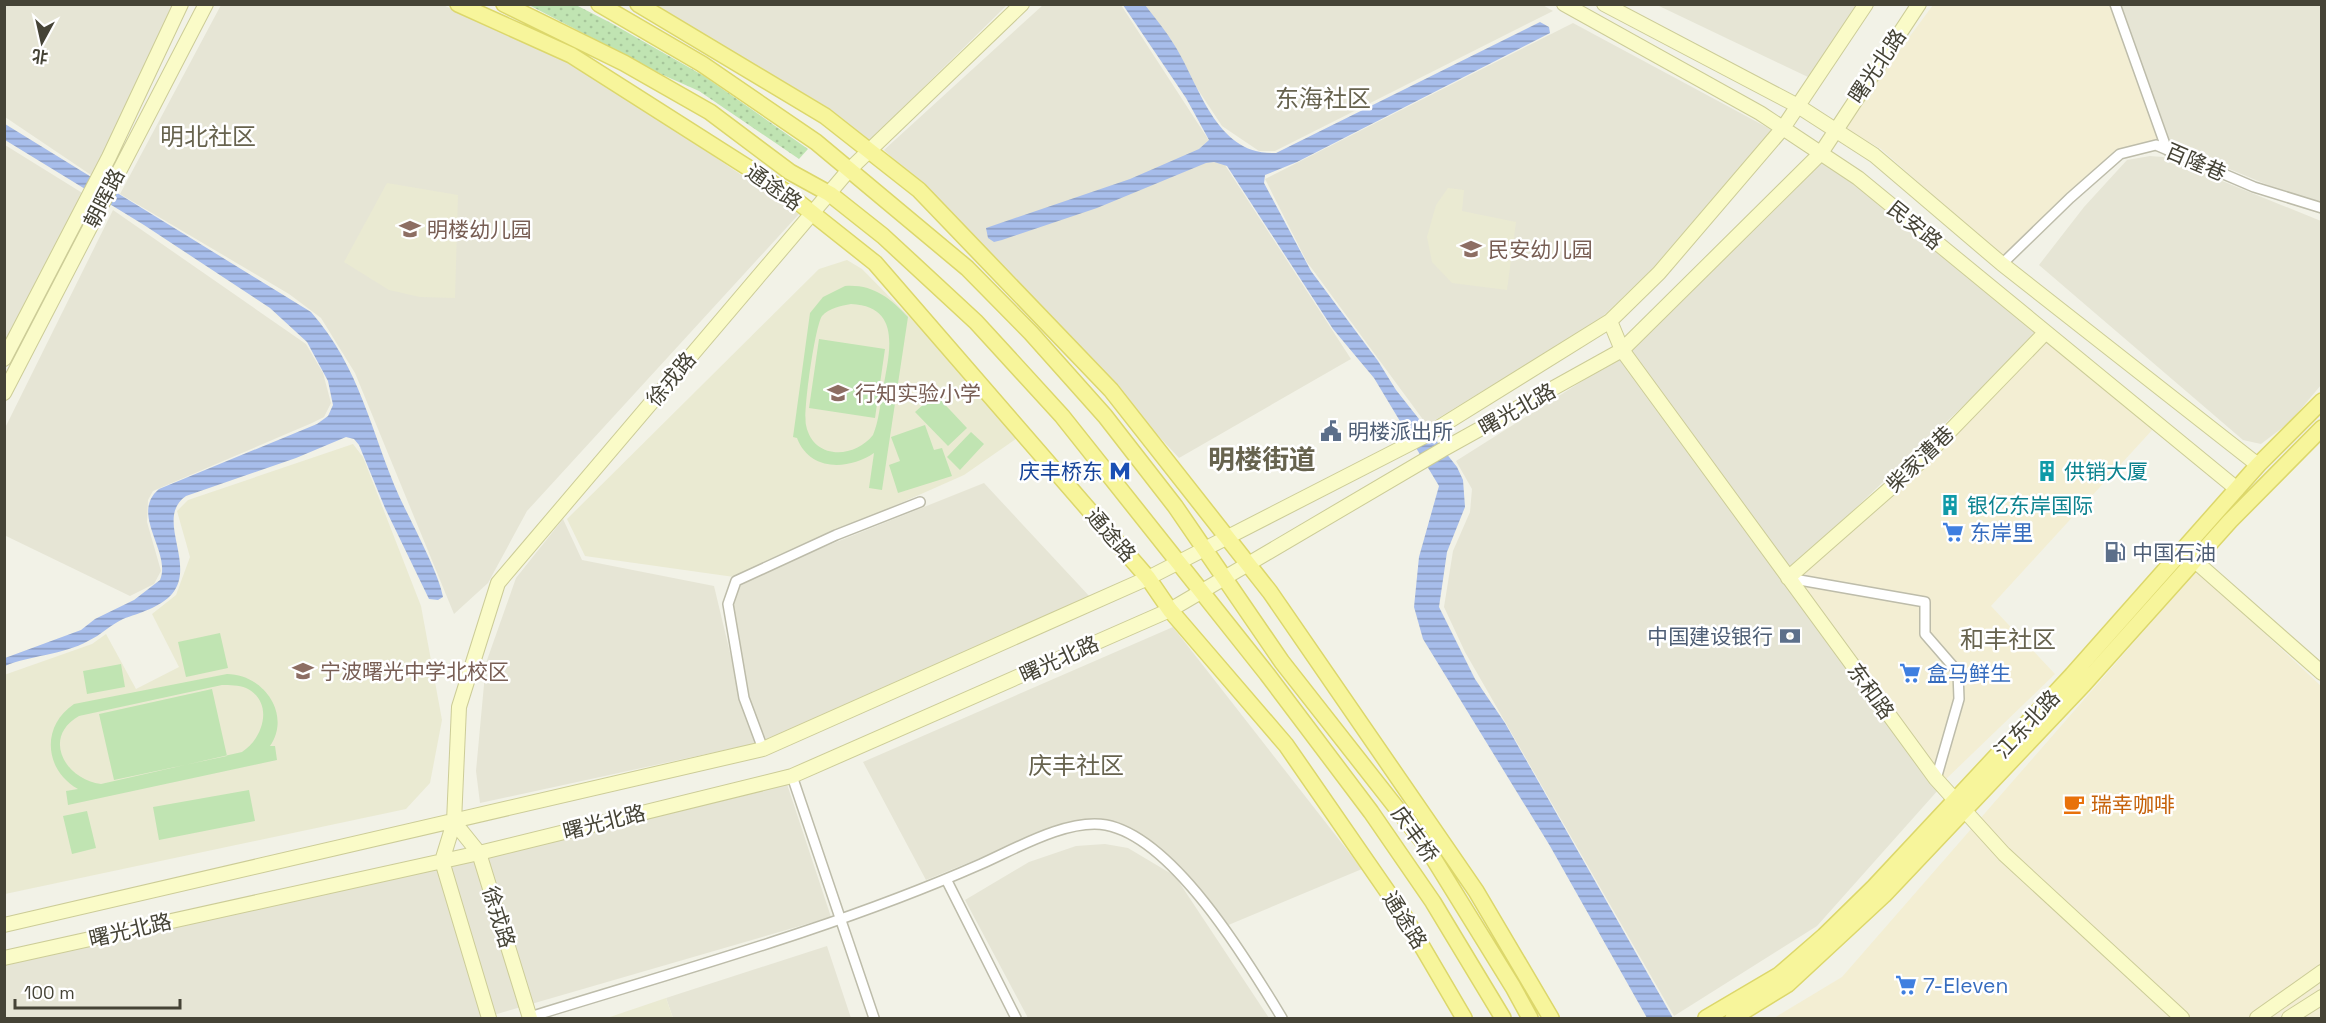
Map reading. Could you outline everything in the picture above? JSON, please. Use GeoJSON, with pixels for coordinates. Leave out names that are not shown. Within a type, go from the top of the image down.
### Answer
{"type":"FeatureCollection","features":[{"type":"Feature","properties":{"kind":"main road","name":"朝晖路"},"geometry":{"type":"LineString","coordinates":[[114,162],[181,4]]}},
{"type":"Feature","properties":{"kind":"main road","name":"朝晖路"},"geometry":{"type":"LineString","coordinates":[[4,393],[82,224],[114,162],[206,4]]}},
{"type":"Feature","properties":{"kind":"main road","name":"通途路"},"geometry":{"type":"LineString","coordinates":[[458,4],[571,55],[783,190],[875,263],[1148,578],[1170,610],[1286,745],[1403,914],[1464,1018]]}},
{"type":"Feature","properties":{"kind":"main road","name":"通途路"},"geometry":{"type":"LineString","coordinates":[[504,4],[624,63],[700,107],[790,171],[830,194],[883,236],[976,322],[1062,416],[1267,674]]}},
{"type":"Feature","properties":{"kind":"main road"},"geometry":{"type":"LineString","coordinates":[[599,4],[702,64],[816,142],[848,171],[898,208],[967,268],[1031,333],[1105,416],[1175,506],[1224,577]]}},
{"type":"Feature","properties":{"kind":"main road"},"geometry":{"type":"LineString","coordinates":[[638,4],[825,116],[919,190],[1111,390],[1270,592],[1476,891],[1551,1018]]}},
{"type":"Feature","properties":{"kind":"main road","name":"徐戎路"},"geometry":{"type":"LineString","coordinates":[[489,1018],[442,861],[454,822],[459,707],[498,583],[848,171],[1022,4]]}},
{"type":"Feature","properties":{"kind":"main road","name":"民安路"},"geometry":{"type":"LineString","coordinates":[[1564,4],[1783,128],[1858,178],[2237,489]]}},
{"type":"Feature","properties":{"kind":"main road","name":"民安路"},"geometry":{"type":"LineString","coordinates":[[1604,4],[1798,106],[1874,155],[2002,264],[2258,465]]}},
{"type":"Feature","properties":{"kind":"main road","name":"曙光北路"},"geometry":{"type":"LineString","coordinates":[[4,924],[454,822],[763,748],[1148,578],[1425,436],[1610,321],[1659,273],[1783,128],[1866,4]]}},
{"type":"Feature","properties":{"kind":"main road","name":"曙光北路"},"geometry":{"type":"LineString","coordinates":[[4,958],[479,853],[792,777],[1170,610],[1442,450],[1622,350],[1821,153],[1918,4]]}},
{"type":"Feature","properties":{"kind":"main road","name":"朝晖路"},"geometry":{"type":"LineString","coordinates":[[4,359],[82,224]]}},
{"type":"Feature","properties":{"kind":"main road","name":"东和路"},"geometry":{"type":"LineString","coordinates":[[1610,321],[1622,350],[1936,779],[2004,854],[2182,1018]]}},
{"type":"Feature","properties":{"kind":"main road","name":"柴家漕巷"},"geometry":{"type":"LineString","coordinates":[[1788,578],[1919,463],[2045,333]]}},
{"type":"Feature","properties":{"kind":"main road","name":"江东北路"},"geometry":{"type":"LineString","coordinates":[[1733,1018],[1788,984],[1884,895],[2258,465],[2322,400]]}},
{"type":"Feature","properties":{"kind":"main road","name":"江东北路"},"geometry":{"type":"LineString","coordinates":[[1706,1018],[1779,975],[1824,936],[1960,806],[2195,561],[2230,521],[2322,428]]}},
{"type":"Feature","properties":{"kind":"main road"},"geometry":{"type":"LineString","coordinates":[[2195,561],[2322,673]]}},
{"type":"Feature","properties":{"kind":"main road","name":"庆丰桥"},"geometry":{"type":"LineString","coordinates":[[1224,577],[1282,662],[1424,843],[1530,1018]]}},
{"type":"Feature","properties":{"kind":"main road","name":"庆丰桥"},"geometry":{"type":"LineString","coordinates":[[1267,674],[1371,812],[1433,902],[1503,1018]]}},
{"type":"Feature","properties":{"kind":"main road","name":"徐戎路"},"geometry":{"type":"LineString","coordinates":[[454,822],[479,853],[530,1018]]}},
{"type":"Feature","properties":{"kind":"main road"},"geometry":{"type":"LineString","coordinates":[[2257,1018],[2322,972]]}},
{"type":"Feature","properties":{"kind":"main road"},"geometry":{"type":"LineString","coordinates":[[2289,1018],[2322,997]]}},
{"type":"Feature","properties":{"kind":"street"},"geometry":{"type":"LineString","coordinates":[[2115,4],[2167,150]]}},
{"type":"Feature","properties":{"kind":"street","name":"百隆巷"},"geometry":{"type":"LineString","coordinates":[[2002,264],[2070,198],[2120,154],[2156,145],[2254,187],[2322,208]]}},
{"type":"Feature","properties":{"kind":"street"},"geometry":{"type":"LineString","coordinates":[[763,748],[744,698],[728,604],[736,581],[836,535],[921,501]]}},
{"type":"Feature","properties":{"kind":"street"},"geometry":{"type":"LineString","coordinates":[[1788,578],[1925,602],[1925,634],[1958,672],[1959,699],[1936,779]]}},
{"type":"Feature","properties":{"kind":"street"},"geometry":{"type":"LineString","coordinates":[[792,777],[874,1018]]}},
{"type":"Feature","properties":{"kind":"street"},"geometry":{"type":"LineString","coordinates":[[530,1018],[839,919],[946,879],[1059,830],[1097,824],[1119,830],[1145,842],[1176,869],[1245,956],[1282,1018]]}},
{"type":"Feature","properties":{"kind":"street"},"geometry":{"type":"LineString","coordinates":[[946,879],[1016,1018]]}},
{"type":"Feature","properties":{"kind":"shaded area","name":"明北社区"},"geometry":{"type":"Polygon","coordinates":[[[441,4],[565,61],[666,124],[799,214],[527,511],[488,583],[454,614],[355,373],[321,318],[289,294],[120,194],[221,5],[441,4]]]}},
{"type":"Feature","properties":{"kind":"shaded area"},"geometry":{"type":"Polygon","coordinates":[[[1007,4],[869,141],[827,107],[654,5],[1007,4]]]}},
{"type":"Feature","properties":{"kind":"shaded area"},"geometry":{"type":"Polygon","coordinates":[[[1541,4],[1553,11],[1275,151],[1259,151],[1222,126],[1142,5],[1541,4]]]}},
{"type":"Feature","properties":{"kind":"shaded area"},"geometry":{"type":"Polygon","coordinates":[[[2114,4],[2162,141],[2117,150],[2002,257],[1881,149],[1843,127],[1933,5],[2114,4]]]}},
{"type":"Feature","properties":{"kind":"shaded area"},"geometry":{"type":"Polygon","coordinates":[[[4,5],[174,5],[94,177],[5,117],[4,5]]]}},
{"type":"Feature","properties":{"kind":"shaded area"},"geometry":{"type":"Polygon","coordinates":[[[1043,5],[1121,5],[1351,359],[1179,458],[970,234],[884,150],[1043,5]]]}},
{"type":"Feature","properties":{"kind":"shaded area"},"geometry":{"type":"Polygon","coordinates":[[[1657,5],[1857,5],[1808,77],[1657,5]]]}},
{"type":"Feature","properties":{"kind":"shaded area"},"geometry":{"type":"Polygon","coordinates":[[[2114,5],[2321,5],[2321,203],[2275,188],[2162,141],[2114,5]]]}},
{"type":"Feature","properties":{"kind":"shaded area"},"geometry":{"type":"Polygon","coordinates":[[[1573,23],[1772,130],[1652,269],[1599,320],[1427,425],[1307,262],[1265,179],[1573,23]]]}},
{"type":"Feature","properties":{"kind":"shaded area"},"geometry":{"type":"Polygon","coordinates":[[[5,145],[84,194],[5,351],[5,145]]]}},
{"type":"Feature","properties":{"kind":"shaded area"},"geometry":{"type":"Polygon","coordinates":[[[2150,156],[2163,157],[2321,221],[2321,385],[2290,422],[2261,444],[2243,440],[2039,265],[2084,207],[2127,160],[2150,156]]]}},
{"type":"Feature","properties":{"kind":"shaded area"},"geometry":{"type":"Polygon","coordinates":[[[1821,157],[2041,332],[1784,576],[1939,789],[1817,926],[1674,1016],[1465,652],[1444,607],[1453,551],[1470,512],[1472,489],[1456,461],[1628,352],[1821,157]]]}},
{"type":"Feature","properties":{"kind":"shaded area","name":"明楼幼儿园"},"geometry":{"type":"Polygon","coordinates":[[[387,183],[458,195],[455,298],[420,297],[389,290],[344,262],[387,183]]]}},
{"type":"Feature","properties":{"kind":"shaded area","name":"民安幼儿园"},"geometry":{"type":"Polygon","coordinates":[[[1448,188],[1464,190],[1462,211],[1516,222],[1507,290],[1452,283],[1432,262],[1427,237],[1436,205],[1448,188]]]}},
{"type":"Feature","properties":{"kind":"shaded area"},"geometry":{"type":"Polygon","coordinates":[[[113,210],[306,344],[323,373],[331,403],[324,417],[312,423],[153,491],[148,500],[147,522],[161,571],[154,584],[130,596],[4,535],[5,428],[113,210]]]}},
{"type":"Feature","properties":{"kind":"shaded area","name":"行知实验小学"},"geometry":{"type":"Polygon","coordinates":[[[847,260],[862,269],[942,350],[1020,436],[964,475],[734,577],[585,556],[567,519],[819,269],[847,260]]]}},
{"type":"Feature","properties":{"kind":"shaded area","name":"东岸里"},"geometry":{"type":"Polygon","coordinates":[[[2046,339],[2154,428],[1991,606],[2055,674],[1945,780],[1793,577],[2046,339]]]}},
{"type":"Feature","properties":{"kind":"shaded area","name":"宁波曙光中学北校区"},"geometry":{"type":"Polygon","coordinates":[[[353,444],[363,457],[421,606],[442,720],[430,783],[406,809],[5,894],[4,675],[92,644],[106,634],[136,689],[179,667],[152,614],[176,595],[190,557],[177,511],[188,500],[353,444]]]}},
{"type":"Feature","properties":{"kind":"shaded area"},"geometry":{"type":"Polygon","coordinates":[[[984,483],[1091,598],[766,742],[748,698],[731,603],[744,579],[984,483]]]}},
{"type":"Feature","properties":{"kind":"shaded area"},"geometry":{"type":"Polygon","coordinates":[[[563,519],[582,560],[714,586],[743,707],[757,743],[480,803],[476,771],[486,663],[516,578],[563,519]]]}},
{"type":"Feature","properties":{"kind":"shaded area"},"geometry":{"type":"Polygon","coordinates":[[[2197,570],[2321,686],[2321,1018],[1774,1018],[1842,977],[2197,570]]]}},
{"type":"Feature","properties":{"kind":"shaded area"},"geometry":{"type":"Polygon","coordinates":[[[1173,627],[1362,869],[1226,926],[1178,864],[1146,838],[1103,821],[1056,827],[926,880],[863,762],[1173,627]]]}},
{"type":"Feature","properties":{"kind":"shaded area"},"geometry":{"type":"Polygon","coordinates":[[[787,784],[831,917],[483,1018],[5,1018],[4,964],[787,784]]]}},
{"type":"Feature","properties":{"kind":"shaded area"},"geometry":{"type":"Polygon","coordinates":[[[1105,844],[1128,848],[1175,876],[1269,1018],[1028,1018],[965,900],[1029,862],[1076,846],[1105,844]]]}},
{"type":"Feature","properties":{"kind":"shaded area"},"geometry":{"type":"Polygon","coordinates":[[[827,946],[851,1018],[673,1018],[666,998],[827,946]]]}},
{"type":"Feature","properties":{"kind":"shaded area"},"geometry":{"type":"Polygon","coordinates":[[[666,998],[673,1018],[607,1018],[666,998]]]}},
{"type":"Feature","properties":{"kind":"green space"},"geometry":{"type":"Polygon","coordinates":[[[529,5],[576,5],[611,23],[704,76],[808,149],[799,159],[699,91],[663,75],[529,5]]]}},
{"type":"Feature","properties":{"kind":"green space"},"geometry":{"type":"Polygon","coordinates":[[[845,286],[864,287],[888,298],[908,317],[882,490],[869,488],[874,453],[853,463],[831,465],[811,457],[797,438],[793,437],[810,313],[823,297],[845,286]],[[851,304],[835,308],[825,313],[819,323],[810,369],[806,425],[810,436],[817,445],[825,450],[845,452],[856,448],[865,443],[875,430],[888,361],[889,334],[886,323],[879,313],[868,307],[851,304]]]}},
{"type":"Feature","properties":{"kind":"green space"},"geometry":{"type":"Polygon","coordinates":[[[819,339],[885,349],[875,418],[809,408],[819,339]]]}},
{"type":"Feature","properties":{"kind":"green space"},"geometry":{"type":"Polygon","coordinates":[[[935,394],[967,428],[948,446],[915,412],[935,394]]]}},
{"type":"Feature","properties":{"kind":"green space"},"geometry":{"type":"Polygon","coordinates":[[[925,425],[934,450],[942,448],[952,476],[898,493],[889,465],[900,461],[891,437],[925,425]]]}},
{"type":"Feature","properties":{"kind":"green space"},"geometry":{"type":"Polygon","coordinates":[[[971,432],[984,444],[960,470],[947,457],[971,432]]]}},
{"type":"Feature","properties":{"kind":"green space"},"geometry":{"type":"Polygon","coordinates":[[[220,633],[228,668],[186,677],[178,642],[220,633]]]}},
{"type":"Feature","properties":{"kind":"green space"},"geometry":{"type":"Polygon","coordinates":[[[121,664],[125,687],[87,694],[83,671],[121,664]]]}},
{"type":"Feature","properties":{"kind":"green space"},"geometry":{"type":"Polygon","coordinates":[[[227,674],[240,676],[262,688],[276,709],[278,721],[276,734],[270,746],[275,746],[277,760],[68,805],[66,791],[78,789],[58,771],[51,748],[56,724],[63,713],[74,704],[227,674]],[[222,685],[79,716],[68,725],[62,735],[60,745],[62,756],[77,774],[88,781],[101,784],[242,752],[256,738],[260,730],[263,720],[261,702],[246,688],[222,685]]]}},
{"type":"Feature","properties":{"kind":"green space"},"geometry":{"type":"Polygon","coordinates":[[[212,689],[227,756],[114,780],[99,714],[212,689]]]}},
{"type":"Feature","properties":{"kind":"green space"},"geometry":{"type":"Polygon","coordinates":[[[249,790],[255,821],[159,840],[153,807],[249,790]]]}},
{"type":"Feature","properties":{"kind":"green space"},"geometry":{"type":"Polygon","coordinates":[[[87,811],[96,848],[72,854],[63,816],[87,811]]]}},
{"type":"Feature","properties":{"kind":"water"},"geometry":{"type":"Polygon","coordinates":[[[1123,5],[1145,5],[1172,40],[1212,116],[1224,131],[1238,143],[1255,151],[1276,153],[1540,22],[1549,27],[1550,33],[1297,162],[1265,175],[1264,183],[1311,271],[1378,361],[1396,390],[1457,467],[1463,480],[1465,507],[1447,552],[1439,607],[1475,679],[1505,723],[1673,1018],[1647,1018],[1550,846],[1423,639],[1414,607],[1419,557],[1439,486],[1374,378],[1333,329],[1227,166],[1214,162],[1206,163],[1097,208],[1002,240],[994,242],[988,238],[986,228],[1130,179],[1199,149],[1209,140],[1186,98],[1123,5]]]}},
{"type":"Feature","properties":{"kind":"water"},"geometry":{"type":"Polygon","coordinates":[[[5,124],[311,312],[342,356],[353,378],[399,496],[430,561],[443,597],[438,600],[429,599],[385,508],[359,445],[354,439],[346,437],[296,458],[186,496],[177,505],[174,516],[180,569],[178,582],[167,599],[118,621],[93,639],[78,646],[5,666],[5,658],[81,630],[95,619],[134,600],[160,580],[161,557],[149,521],[148,510],[151,499],[159,489],[317,424],[328,416],[333,405],[328,381],[307,342],[270,308],[144,225],[5,140],[5,124]]]}},
{"type":"Feature","properties":{"kind":"place","name":"明楼幼儿园"},"geometry":{"type":"Point","coordinates":[410,229]}},
{"type":"Feature","properties":{"kind":"place","name":"民安幼儿园"},"geometry":{"type":"Point","coordinates":[1471,249]}},
{"type":"Feature","properties":{"kind":"place","name":"行知实验小学"},"geometry":{"type":"Point","coordinates":[838,393]}},
{"type":"Feature","properties":{"kind":"place","name":"明楼派出所"},"geometry":{"type":"Point","coordinates":[1331,431]}},
{"type":"Feature","properties":{"kind":"place","name":"庆丰桥东"},"geometry":{"type":"Point","coordinates":[1120,471]}},
{"type":"Feature","properties":{"kind":"place","name":"供销大厦"},"geometry":{"type":"Point","coordinates":[2047,471]}},
{"type":"Feature","properties":{"kind":"place","name":"银亿东岸国际"},"geometry":{"type":"Point","coordinates":[1950,505]}},
{"type":"Feature","properties":{"kind":"place","name":"东岸里"},"geometry":{"type":"Point","coordinates":[1953,532]}},
{"type":"Feature","properties":{"kind":"place","name":"中国石油"},"geometry":{"type":"Point","coordinates":[2115,552]}},
{"type":"Feature","properties":{"kind":"place","name":"中国建设银行"},"geometry":{"type":"Point","coordinates":[1790,636]}},
{"type":"Feature","properties":{"kind":"place","name":"宁波曙光中学北校区"},"geometry":{"type":"Point","coordinates":[303,671]}},
{"type":"Feature","properties":{"kind":"place","name":"盒马鲜生"},"geometry":{"type":"Point","coordinates":[1910,673]}},
{"type":"Feature","properties":{"kind":"place","name":"瑞幸咖啡"},"geometry":{"type":"Point","coordinates":[2074,804]}},
{"type":"Feature","properties":{"kind":"place","name":"7-Eleven"},"geometry":{"type":"Point","coordinates":[1906,985]}},
{"type":"Feature","properties":{"kind":"district","name":"东海社区"},"geometry":{"type":"Point","coordinates":[1323,98]}},
{"type":"Feature","properties":{"kind":"district","name":"明北社区"},"geometry":{"type":"Point","coordinates":[208,136]}},
{"type":"Feature","properties":{"kind":"district","name":"明楼街道"},"geometry":{"type":"Point","coordinates":[1262,459]}},
{"type":"Feature","properties":{"kind":"district","name":"和丰社区"},"geometry":{"type":"Point","coordinates":[2008,639]}},
{"type":"Feature","properties":{"kind":"district","name":"庆丰社区"},"geometry":{"type":"Point","coordinates":[1076,765]}}]}
